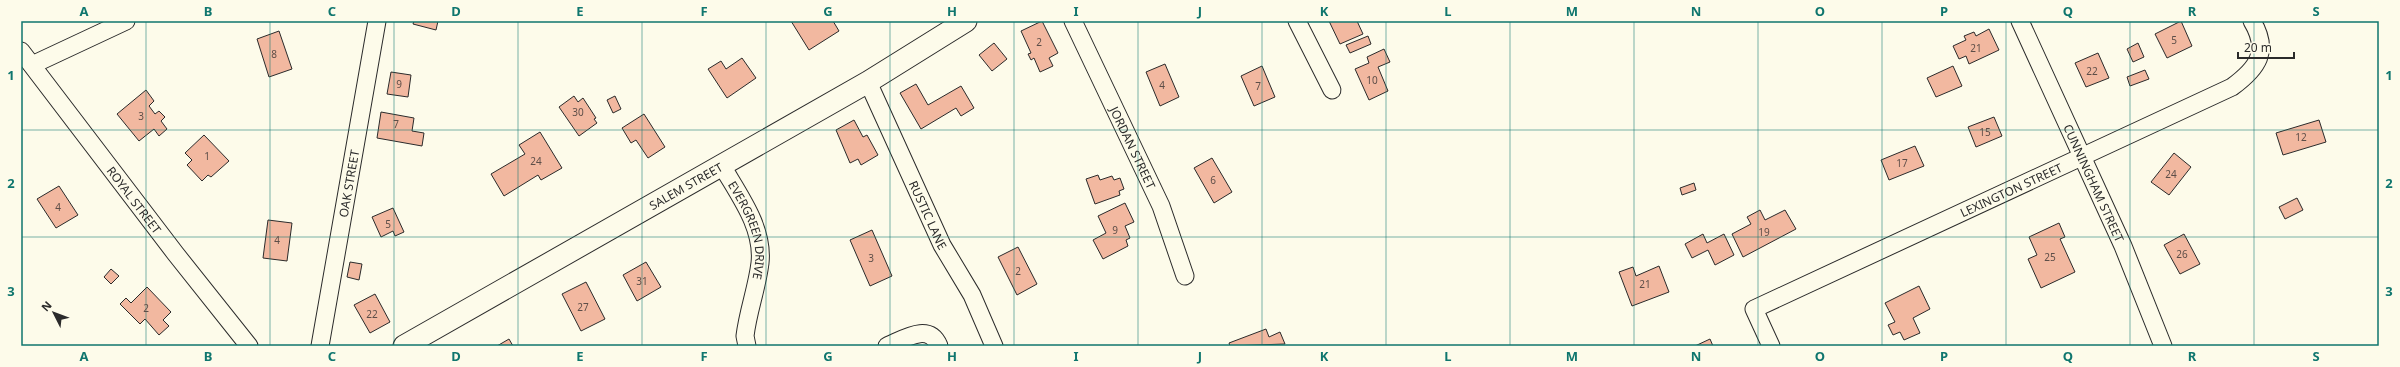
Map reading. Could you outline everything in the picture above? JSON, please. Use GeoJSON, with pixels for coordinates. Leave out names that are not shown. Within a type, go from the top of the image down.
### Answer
{"type":"FeatureCollection","features":[{"type":"Feature","properties":{"kind":"street"},"geometry":{"type":"LineString","coordinates":[[32,66],[126,21]]}},
{"type":"Feature","properties":{"kind":"street","name":"OAK STREET"},"geometry":{"type":"LineString","coordinates":[[320,346],[377,21]]}},
{"type":"Feature","properties":{"kind":"street","name":"SALEM STREET"},"geometry":{"type":"LineString","coordinates":[[404,346],[721,164],[868,82],[966,21]]}},
{"type":"Feature","properties":{"kind":"street","name":"JORDAN STREET"},"geometry":{"type":"LineString","coordinates":[[1073,21],[1161,206],[1185,276]]}},
{"type":"Feature","properties":{"kind":"street"},"geometry":{"type":"LineString","coordinates":[[1297,21],[1332,90]]}},
{"type":"Feature","properties":{"kind":"street","name":"CUNNINGHAM STREET"},"geometry":{"type":"LineString","coordinates":[[2020,21],[2123,246],[2163,346]]}},
{"type":"Feature","properties":{"kind":"street","name":"LEXINGTON STREET"},"geometry":{"type":"LineString","coordinates":[[1771,346],[1754,309],[2232,86],[2248,75],[2257,63],[2262,46],[2252,21]]}},
{"type":"Feature","properties":{"kind":"street","name":"ROYAL STREET"},"geometry":{"type":"LineString","coordinates":[[21,51],[161,234],[250,346]]}},
{"type":"Feature","properties":{"kind":"street","name":"RUSTIC LANE"},"geometry":{"type":"LineString","coordinates":[[868,82],[942,245],[972,295],[994,346]]}},
{"type":"Feature","properties":{"kind":"street","name":"EVERGREEN DRIVE"},"geometry":{"type":"LineString","coordinates":[[721,164],[747,210],[759,245],[760,262],[745,336],[747,346]]}},
{"type":"Feature","properties":{"kind":"street"},"geometry":{"type":"LineString","coordinates":[[887,346],[921,332],[932,336],[939,346]]}},
{"type":"Feature","properties":{"kind":"building"},"geometry":{"type":"Polygon","coordinates":[[[414,21],[438,21],[436,30],[413,24],[414,21]]]}},
{"type":"Feature","properties":{"kind":"building"},"geometry":{"type":"Polygon","coordinates":[[[791,21],[833,21],[839,31],[809,50],[791,21]]]}},
{"type":"Feature","properties":{"kind":"building"},"geometry":{"type":"Polygon","coordinates":[[[1042,21],[1058,53],[1049,58],[1053,66],[1040,72],[1034,58],[1031,60],[1028,54],[1031,53],[1021,31],[1042,21]]]}},
{"type":"Feature","properties":{"kind":"building"},"geometry":{"type":"Polygon","coordinates":[[[1329,21],[1357,21],[1363,34],[1340,44],[1329,21]]]}},
{"type":"Feature","properties":{"kind":"building"},"geometry":{"type":"Polygon","coordinates":[[[2181,21],[2192,46],[2167,58],[2155,34],[2181,21]]]}},
{"type":"Feature","properties":{"kind":"building"},"geometry":{"type":"Polygon","coordinates":[[[1989,29],[1999,50],[1969,64],[1966,56],[1959,59],[1953,46],[1966,40],[1964,36],[1974,32],[1976,36],[1989,29]]]}},
{"type":"Feature","properties":{"kind":"building"},"geometry":{"type":"Polygon","coordinates":[[[279,31],[292,69],[269,77],[257,39],[279,31]]]}},
{"type":"Feature","properties":{"kind":"building"},"geometry":{"type":"Polygon","coordinates":[[[1368,36],[1371,44],[1350,53],[1346,45],[1368,36]]]}},
{"type":"Feature","properties":{"kind":"building"},"geometry":{"type":"Polygon","coordinates":[[[994,43],[1007,59],[992,71],[979,55],[994,43]]]}},
{"type":"Feature","properties":{"kind":"building"},"geometry":{"type":"Polygon","coordinates":[[[2138,43],[2144,57],[2133,62],[2127,49],[2138,43]]]}},
{"type":"Feature","properties":{"kind":"building"},"geometry":{"type":"Polygon","coordinates":[[[1384,49],[1390,62],[1378,67],[1388,91],[1369,100],[1355,69],[1369,63],[1367,57],[1384,49]]]}},
{"type":"Feature","properties":{"kind":"building"},"geometry":{"type":"Polygon","coordinates":[[[2098,53],[2109,78],[2086,87],[2075,63],[2098,53]]]}},
{"type":"Feature","properties":{"kind":"building"},"geometry":{"type":"Polygon","coordinates":[[[742,58],[756,78],[727,98],[708,69],[721,61],[726,69],[742,58]]]}},
{"type":"Feature","properties":{"kind":"building"},"geometry":{"type":"Polygon","coordinates":[[[1165,64],[1179,97],[1160,106],[1146,72],[1165,64]]]}},
{"type":"Feature","properties":{"kind":"building"},"geometry":{"type":"Polygon","coordinates":[[[1262,66],[1275,97],[1254,106],[1241,76],[1262,66]]]}},
{"type":"Feature","properties":{"kind":"building"},"geometry":{"type":"Polygon","coordinates":[[[1953,66],[1962,86],[1936,97],[1927,78],[1953,66]]]}},
{"type":"Feature","properties":{"kind":"building"},"geometry":{"type":"Polygon","coordinates":[[[2145,70],[2149,79],[2130,86],[2127,77],[2145,70]]]}},
{"type":"Feature","properties":{"kind":"building"},"geometry":{"type":"Polygon","coordinates":[[[391,72],[411,75],[408,97],[387,94],[391,72]]]}},
{"type":"Feature","properties":{"kind":"building"},"geometry":{"type":"Polygon","coordinates":[[[916,84],[928,105],[961,86],[974,108],[961,116],[956,108],[921,129],[900,93],[916,84]]]}},
{"type":"Feature","properties":{"kind":"building"},"geometry":{"type":"Polygon","coordinates":[[[146,90],[154,101],[149,106],[155,114],[159,111],[165,117],[161,121],[167,129],[159,136],[154,129],[139,141],[117,114],[146,90]]]}},
{"type":"Feature","properties":{"kind":"building"},"geometry":{"type":"Polygon","coordinates":[[[574,96],[578,102],[583,98],[596,118],[594,119],[597,123],[579,136],[559,107],[574,96]]]}},
{"type":"Feature","properties":{"kind":"building"},"geometry":{"type":"Polygon","coordinates":[[[615,96],[621,109],[613,113],[607,100],[615,96]]]}},
{"type":"Feature","properties":{"kind":"building"},"geometry":{"type":"Polygon","coordinates":[[[381,112],[414,118],[412,131],[424,133],[422,146],[377,138],[381,112]]]}},
{"type":"Feature","properties":{"kind":"building"},"geometry":{"type":"Polygon","coordinates":[[[644,114],[665,147],[648,158],[636,140],[631,143],[622,128],[644,114]]]}},
{"type":"Feature","properties":{"kind":"building"},"geometry":{"type":"Polygon","coordinates":[[[1994,117],[2002,136],[1976,147],[1968,127],[1994,117]]]}},
{"type":"Feature","properties":{"kind":"building"},"geometry":{"type":"Polygon","coordinates":[[[854,120],[863,137],[867,135],[878,155],[861,165],[858,159],[850,163],[836,130],[854,120]]]}},
{"type":"Feature","properties":{"kind":"building"},"geometry":{"type":"Polygon","coordinates":[[[2319,120],[2326,142],[2283,155],[2276,133],[2319,120]]]}},
{"type":"Feature","properties":{"kind":"building"},"geometry":{"type":"Polygon","coordinates":[[[540,132],[562,168],[541,180],[538,175],[504,196],[491,174],[525,154],[519,145],[540,132]]]}},
{"type":"Feature","properties":{"kind":"building"},"geometry":{"type":"Polygon","coordinates":[[[204,135],[229,161],[211,177],[208,175],[202,181],[187,165],[192,160],[185,153],[204,135]]]}},
{"type":"Feature","properties":{"kind":"building"},"geometry":{"type":"Polygon","coordinates":[[[1915,146],[1924,166],[1889,180],[1881,160],[1915,146]]]}},
{"type":"Feature","properties":{"kind":"building"},"geometry":{"type":"Polygon","coordinates":[[[2174,153],[2191,167],[2169,195],[2151,182],[2174,153]]]}},
{"type":"Feature","properties":{"kind":"building"},"geometry":{"type":"Polygon","coordinates":[[[1212,158],[1232,192],[1214,203],[1194,168],[1212,158]]]}},
{"type":"Feature","properties":{"kind":"building"},"geometry":{"type":"Polygon","coordinates":[[[1098,175],[1100,180],[1112,176],[1114,180],[1120,178],[1124,189],[1119,191],[1120,195],[1095,204],[1086,179],[1098,175]]]}},
{"type":"Feature","properties":{"kind":"building"},"geometry":{"type":"Polygon","coordinates":[[[1694,183],[1696,190],[1682,195],[1680,188],[1694,183]]]}},
{"type":"Feature","properties":{"kind":"building"},"geometry":{"type":"Polygon","coordinates":[[[59,186],[78,215],[56,228],[37,199],[59,186]]]}},
{"type":"Feature","properties":{"kind":"building"},"geometry":{"type":"Polygon","coordinates":[[[2297,198],[2303,210],[2285,219],[2279,207],[2297,198]]]}},
{"type":"Feature","properties":{"kind":"building"},"geometry":{"type":"Polygon","coordinates":[[[1125,203],[1134,222],[1125,226],[1130,238],[1126,240],[1128,246],[1103,259],[1093,240],[1106,233],[1098,216],[1125,203]]]}},
{"type":"Feature","properties":{"kind":"building"},"geometry":{"type":"Polygon","coordinates":[[[393,208],[404,232],[395,236],[393,231],[381,237],[372,217],[393,208]]]}},
{"type":"Feature","properties":{"kind":"building"},"geometry":{"type":"Polygon","coordinates":[[[1760,210],[1765,220],[1785,210],[1796,229],[1743,257],[1732,234],[1751,224],[1747,217],[1760,210]]]}},
{"type":"Feature","properties":{"kind":"building"},"geometry":{"type":"Polygon","coordinates":[[[268,220],[292,223],[287,261],[263,258],[268,220]]]}},
{"type":"Feature","properties":{"kind":"building"},"geometry":{"type":"Polygon","coordinates":[[[2059,223],[2065,237],[2060,239],[2075,272],[2041,288],[2028,259],[2037,255],[2029,237],[2059,223]]]}},
{"type":"Feature","properties":{"kind":"building"},"geometry":{"type":"Polygon","coordinates":[[[872,230],[892,276],[870,286],[850,240],[872,230]]]}},
{"type":"Feature","properties":{"kind":"building"},"geometry":{"type":"Polygon","coordinates":[[[1703,234],[1707,243],[1724,234],[1734,255],[1715,265],[1708,250],[1692,258],[1685,244],[1703,234]]]}},
{"type":"Feature","properties":{"kind":"building"},"geometry":{"type":"Polygon","coordinates":[[[2184,234],[2200,264],[2180,274],[2164,245],[2184,234]]]}},
{"type":"Feature","properties":{"kind":"building"},"geometry":{"type":"Polygon","coordinates":[[[1018,247],[1037,284],[1017,295],[998,257],[1018,247]]]}},
{"type":"Feature","properties":{"kind":"building"},"geometry":{"type":"Polygon","coordinates":[[[350,262],[362,264],[359,280],[347,277],[350,262]]]}},
{"type":"Feature","properties":{"kind":"building"},"geometry":{"type":"Polygon","coordinates":[[[646,262],[661,287],[637,301],[623,275],[646,262]]]}},
{"type":"Feature","properties":{"kind":"building"},"geometry":{"type":"Polygon","coordinates":[[[1659,266],[1669,292],[1632,306],[1619,272],[1633,267],[1636,276],[1659,266]]]}},
{"type":"Feature","properties":{"kind":"building"},"geometry":{"type":"Polygon","coordinates":[[[111,269],[119,276],[111,284],[104,277],[111,269]]]}},
{"type":"Feature","properties":{"kind":"building"},"geometry":{"type":"Polygon","coordinates":[[[586,282],[605,319],[581,331],[562,294],[586,282]]]}},
{"type":"Feature","properties":{"kind":"building"},"geometry":{"type":"Polygon","coordinates":[[[1919,286],[1930,309],[1913,318],[1920,333],[1904,340],[1900,332],[1893,335],[1888,325],[1895,322],[1885,303],[1919,286]]]}},
{"type":"Feature","properties":{"kind":"building"},"geometry":{"type":"Polygon","coordinates":[[[147,287],[171,312],[163,320],[169,326],[159,335],[145,319],[140,324],[120,304],[126,298],[131,303],[147,287]]]}},
{"type":"Feature","properties":{"kind":"building"},"geometry":{"type":"Polygon","coordinates":[[[375,294],[390,322],[370,333],[354,305],[375,294]]]}},
{"type":"Feature","properties":{"kind":"building"},"geometry":{"type":"Polygon","coordinates":[[[1266,329],[1269,337],[1280,332],[1285,344],[1230,346],[1229,343],[1266,329]]]}},
{"type":"Feature","properties":{"kind":"building"},"geometry":{"type":"Polygon","coordinates":[[[509,339],[513,346],[497,346],[509,339]]]}},
{"type":"Feature","properties":{"kind":"building"},"geometry":{"type":"Polygon","coordinates":[[[1710,339],[1713,346],[1695,346],[1710,339]]]}}]}
